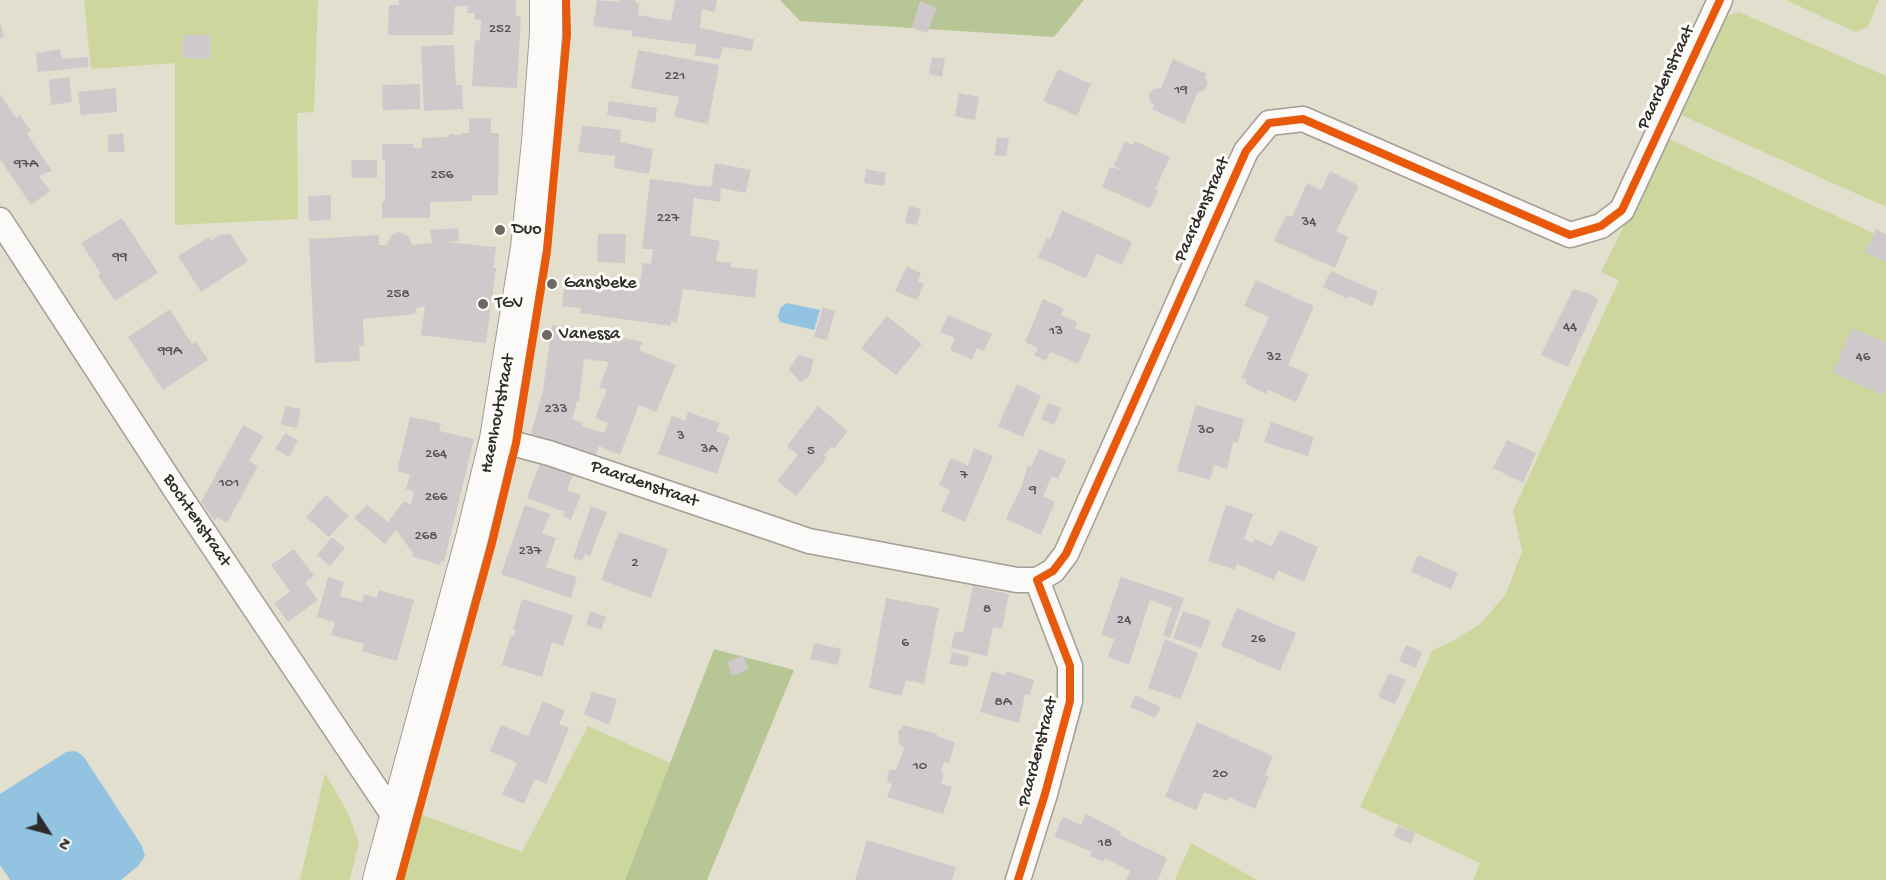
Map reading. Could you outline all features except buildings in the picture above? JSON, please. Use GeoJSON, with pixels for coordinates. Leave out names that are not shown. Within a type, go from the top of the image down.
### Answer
{"type":"FeatureCollection","features":[{"type":"Feature","properties":{"kind":"street","name":"Haenhoutstraat"},"geometry":{"type":"LineString","coordinates":[[379,880],[472,538],[496,439],[528,237],[538,142],[546,33],[546,0]]}},
{"type":"Feature","properties":{"kind":"street","name":"Paardenstraat"},"geometry":{"type":"LineString","coordinates":[[496,439],[549,453],[809,541],[1017,580],[1037,580],[1053,571],[1066,554],[1246,151],[1269,123],[1303,119],[1570,236],[1601,226],[1622,210],[1720,0]]}},
{"type":"Feature","properties":{"kind":"street","name":"Bochtenstraat"},"geometry":{"type":"LineString","coordinates":[[0,220],[174,489],[396,819]]}},
{"type":"Feature","properties":{"kind":"street","name":"Paardenstraat"},"geometry":{"type":"LineString","coordinates":[[1018,880],[1045,794],[1070,700],[1070,666],[1037,580]]}},
{"type":"Feature","properties":{"kind":"green space"},"geometry":{"type":"Polygon","coordinates":[[[84,0],[318,0],[314,112],[297,113],[298,219],[175,225],[175,63],[91,69],[84,0]]]}},
{"type":"Feature","properties":{"kind":"green space"},"geometry":{"type":"Polygon","coordinates":[[[780,0],[1084,0],[1054,37],[800,21],[780,0]]]}},
{"type":"Feature","properties":{"kind":"green space"},"geometry":{"type":"Polygon","coordinates":[[[1786,0],[1879,0],[1868,27],[1855,32],[1786,0]]]}},
{"type":"Feature","properties":{"kind":"green space"},"geometry":{"type":"Polygon","coordinates":[[[1739,12],[1886,76],[1886,207],[1679,114],[1727,16],[1739,12]]]}},
{"type":"Feature","properties":{"kind":"green space"},"geometry":{"type":"Polygon","coordinates":[[[1667,138],[1886,239],[1886,880],[1473,880],[1480,863],[1360,807],[1433,650],[1453,641],[1480,624],[1506,594],[1522,551],[1513,511],[1619,280],[1601,272],[1667,138]]]}},
{"type":"Feature","properties":{"kind":"green space"},"geometry":{"type":"Polygon","coordinates":[[[714,649],[794,670],[707,880],[625,880],[714,649]]]}},
{"type":"Feature","properties":{"kind":"green space"},"geometry":{"type":"Polygon","coordinates":[[[588,726],[670,763],[625,880],[402,880],[420,814],[522,852],[588,726]]]}},
{"type":"Feature","properties":{"kind":"green space"},"geometry":{"type":"Polygon","coordinates":[[[325,773],[348,813],[359,843],[350,880],[300,880],[325,773]]]}},
{"type":"Feature","properties":{"kind":"green space"},"geometry":{"type":"Polygon","coordinates":[[[1191,843],[1257,880],[1175,880],[1191,843]]]}},
{"type":"Feature","properties":{"kind":"water"},"geometry":{"type":"Polygon","coordinates":[[[787,303],[820,310],[814,330],[780,322],[778,315],[781,307],[787,303]]]}},
{"type":"Feature","properties":{"kind":"water"},"geometry":{"type":"Polygon","coordinates":[[[76,751],[84,757],[142,846],[145,856],[138,866],[121,880],[10,880],[0,865],[0,794],[66,752],[76,751]]]}},
{"type":"Feature","properties":{"kind":"cycle path"},"geometry":{"type":"LineString","coordinates":[[400,880],[492,543],[516,443],[547,251],[567,34],[566,0]]}},
{"type":"Feature","properties":{"kind":"cycle path"},"geometry":{"type":"LineString","coordinates":[[1018,880],[1045,794],[1070,701],[1070,666],[1037,580],[1053,571],[1066,554],[1246,151],[1269,123],[1303,119],[1570,235],[1601,226],[1622,210],[1720,0]]}},
{"type":"Feature","properties":{"kind":"place","name":"Duo"},"geometry":{"type":"Point","coordinates":[500,230]}},
{"type":"Feature","properties":{"kind":"place","name":"Gansbeke"},"geometry":{"type":"Point","coordinates":[552,284]}},
{"type":"Feature","properties":{"kind":"place","name":"TGV"},"geometry":{"type":"Point","coordinates":[483,304]}},
{"type":"Feature","properties":{"kind":"place","name":"Vanessa"},"geometry":{"type":"Point","coordinates":[547,335]}}]}
